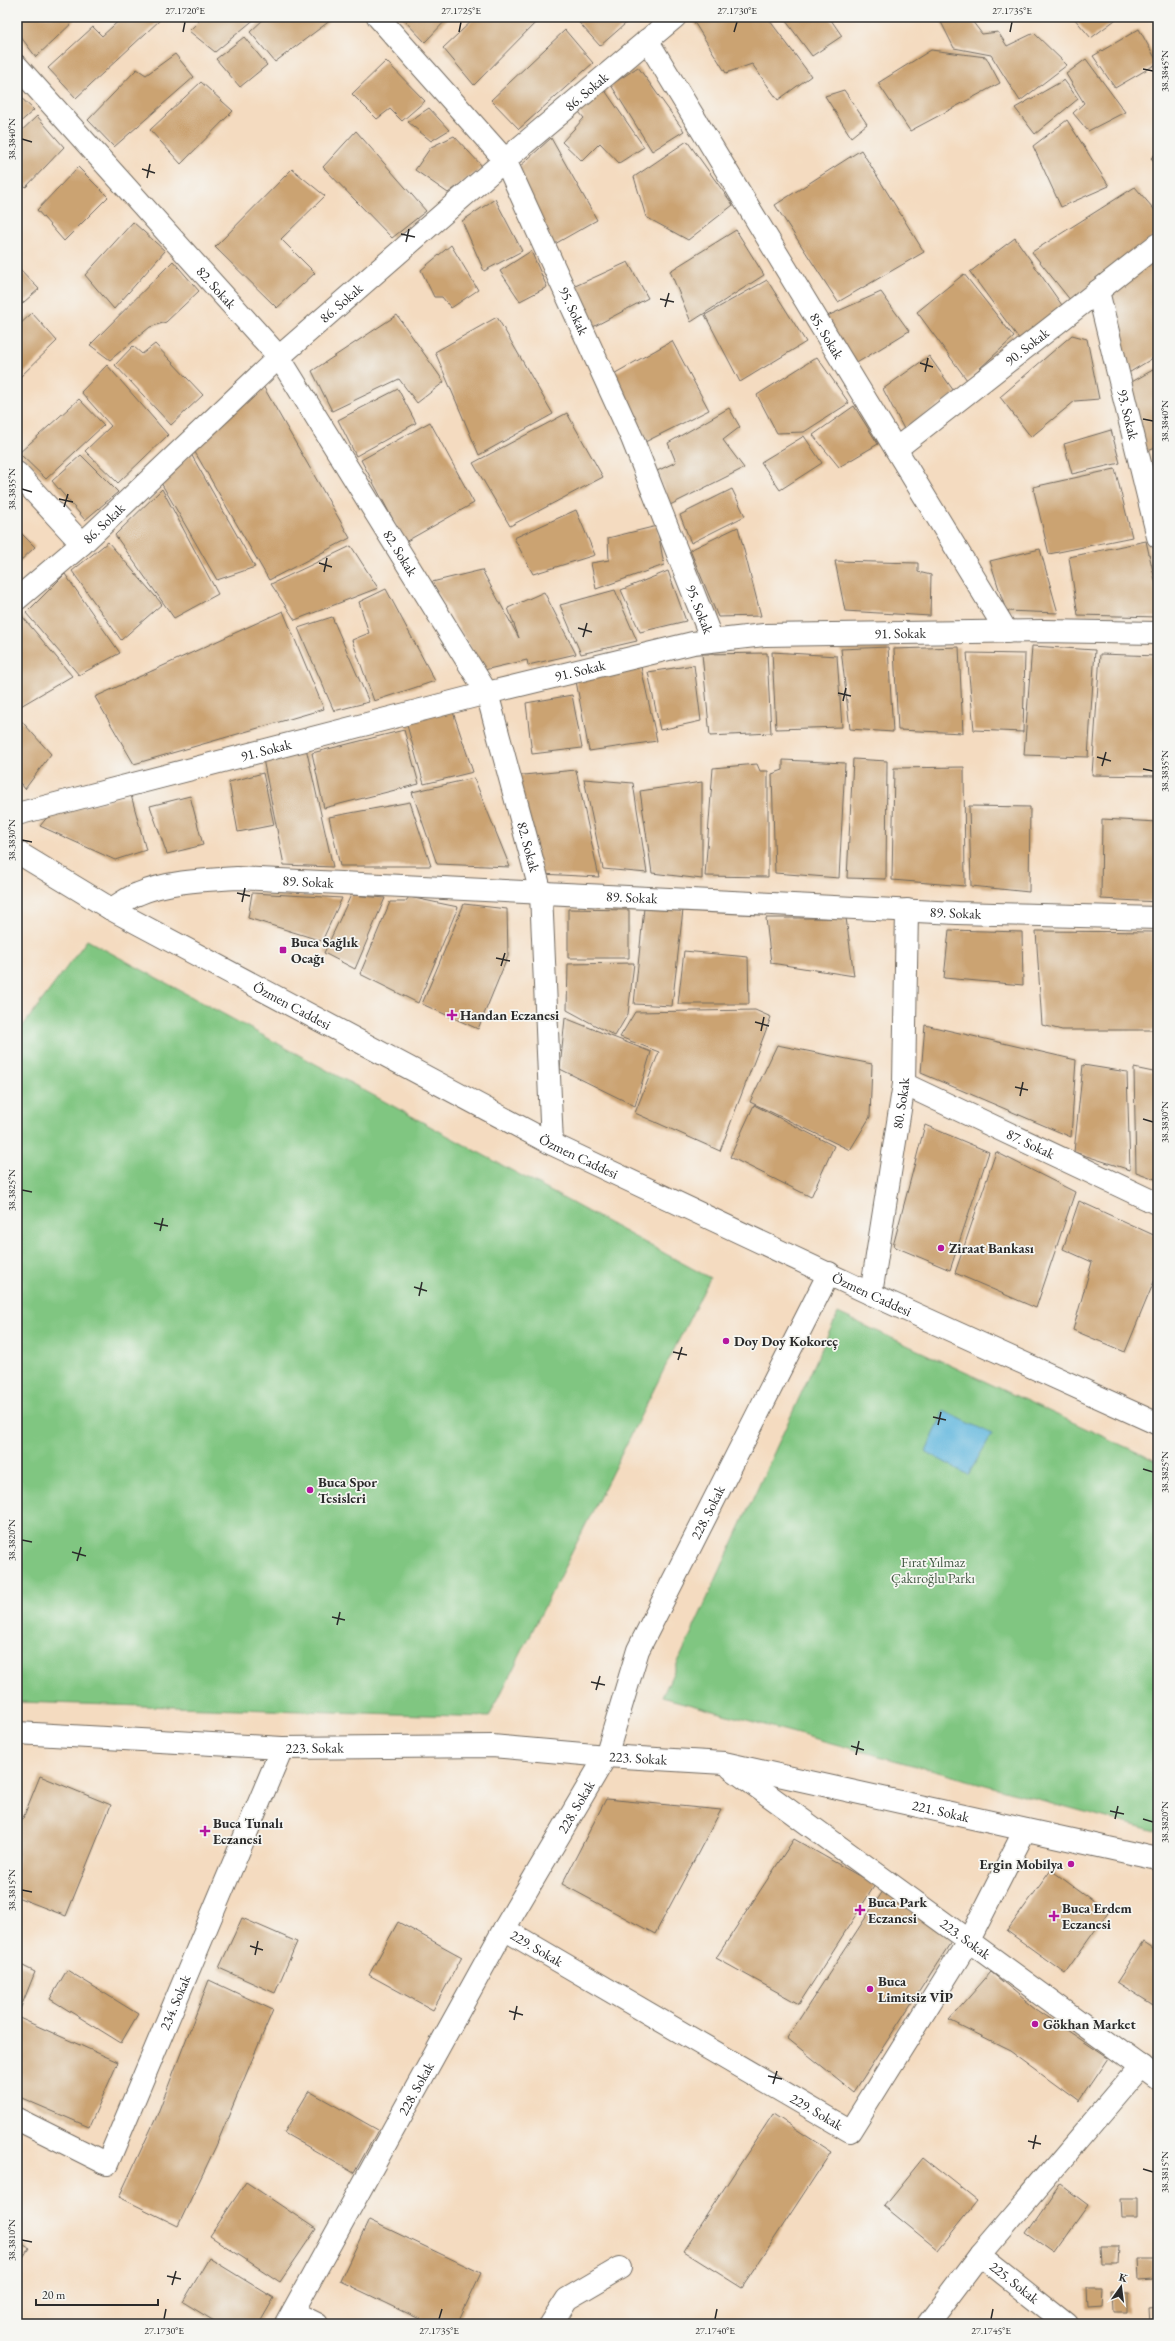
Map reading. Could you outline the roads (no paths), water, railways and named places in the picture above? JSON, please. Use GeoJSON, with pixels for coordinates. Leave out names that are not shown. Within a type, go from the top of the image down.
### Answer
{"type":"FeatureCollection","features":[{"type":"Feature","properties":{"kind":"street","name":"95. Sokak"},"geometry":{"type":"LineString","coordinates":[[378,17],[505,160],[632,438],[662,509],[712,640]]}},
{"type":"Feature","properties":{"kind":"street","name":"86. Sokak"},"geometry":{"type":"LineString","coordinates":[[17,598],[82,544],[279,357],[505,160],[675,17]]}},
{"type":"Feature","properties":{"kind":"street","name":"85. Sokak"},"geometry":{"type":"LineString","coordinates":[[647,40],[1007,632]]}},
{"type":"Feature","properties":{"kind":"street","name":"82. Sokak"},"geometry":{"type":"LineString","coordinates":[[17,66],[279,357],[487,693],[542,893],[552,1144]]}},
{"type":"Feature","properties":{"kind":"street","name":"90. Sokak"},"geometry":{"type":"LineString","coordinates":[[896,449],[1158,244]]}},
{"type":"Feature","properties":{"kind":"street","name":"93. Sokak"},"geometry":{"type":"LineString","coordinates":[[1098,291],[1158,537]]}},
{"type":"Feature","properties":{"kind":"street"},"geometry":{"type":"LineString","coordinates":[[17,474],[82,544]]}},
{"type":"Feature","properties":{"kind":"street","name":"91. Sokak"},"geometry":{"type":"LineString","coordinates":[[17,814],[487,693],[693,643],[764,635],[1007,632],[1158,633]]}},
{"type":"Feature","properties":{"kind":"street","name":"Özmen Caddesi"},"geometry":{"type":"LineString","coordinates":[[17,852],[111,909],[552,1144],[871,1294],[1158,1424]]}},
{"type":"Feature","properties":{"kind":"street","name":"89. Sokak"},"geometry":{"type":"LineString","coordinates":[[111,909],[138,894],[202,880],[237,878],[907,910],[1158,918]]}},
{"type":"Feature","properties":{"kind":"street","name":"80. Sokak"},"geometry":{"type":"LineString","coordinates":[[871,1294],[904,1084],[907,910]]}},
{"type":"Feature","properties":{"kind":"street","name":"87. Sokak"},"geometry":{"type":"LineString","coordinates":[[904,1084],[1158,1204]]}},
{"type":"Feature","properties":{"kind":"street","name":"228. Sokak"},"geometry":{"type":"LineString","coordinates":[[290,2318],[504,1929],[606,1756],[638,1650],[829,1273]]}},
{"type":"Feature","properties":{"kind":"street","name":"223. Sokak"},"geometry":{"type":"LineString","coordinates":[[17,1732],[282,1748],[492,1746],[606,1756],[724,1763],[1158,2079]]}},
{"type":"Feature","properties":{"kind":"street","name":"234. Sokak"},"geometry":{"type":"LineString","coordinates":[[17,2119],[107,2164],[282,1748]]}},
{"type":"Feature","properties":{"kind":"street","name":"221. Sokak"},"geometry":{"type":"LineString","coordinates":[[724,1763],[1158,1859]]}},
{"type":"Feature","properties":{"kind":"street","name":"229. Sokak"},"geometry":{"type":"LineString","coordinates":[[504,1929],[850,2130],[968,1942],[1025,1830]]}},
{"type":"Feature","properties":{"kind":"street"},"geometry":{"type":"LineString","coordinates":[[928,2324],[980,2255],[1141,2066]]}},
{"type":"Feature","properties":{"kind":"street","name":"225. Sokak"},"geometry":{"type":"LineString","coordinates":[[980,2255],[1067,2324]]}},
{"type":"Feature","properties":{"kind":"street"},"geometry":{"type":"LineString","coordinates":[[551,2324],[567,2299],[620,2268]]}},
{"type":"Feature","properties":{"kind":"street"},"geometry":{"type":"LineString","coordinates":[[290,2318],[317,2324]]}},
{"type":"Feature","properties":{"kind":"water"},"geometry":{"type":"Polygon","coordinates":[[[944,1411],[992,1434],[968,1475],[926,1452],[944,1411]]]}},
{"type":"Feature","properties":{"kind":"place","name":"Buca Sağlık Ocağı"},"geometry":{"type":"Point","coordinates":[283,950]}},
{"type":"Feature","properties":{"kind":"place","name":"Handan Eczanesi"},"geometry":{"type":"Point","coordinates":[452,1015]}},
{"type":"Feature","properties":{"kind":"place","name":"Ziraat Bankası"},"geometry":{"type":"Point","coordinates":[941,1248]}},
{"type":"Feature","properties":{"kind":"place","name":"Doy Doy Kokoreç"},"geometry":{"type":"Point","coordinates":[726,1341]}},
{"type":"Feature","properties":{"kind":"place","name":"Buca Spor Tesisleri"},"geometry":{"type":"Point","coordinates":[310,1490]}},
{"type":"Feature","properties":{"kind":"place","name":"Buca Tunalı Eczanesi"},"geometry":{"type":"Point","coordinates":[205,1831]}},
{"type":"Feature","properties":{"kind":"place","name":"Ergin Mobilya"},"geometry":{"type":"Point","coordinates":[1071,1864]}},
{"type":"Feature","properties":{"kind":"place","name":"Buca Park Eczanesi"},"geometry":{"type":"Point","coordinates":[860,1910]}},
{"type":"Feature","properties":{"kind":"place","name":"Buca Erdem Eczanesi"},"geometry":{"type":"Point","coordinates":[1054,1916]}},
{"type":"Feature","properties":{"kind":"place","name":"Buca Limitsiz VİP"},"geometry":{"type":"Point","coordinates":[870,1989]}},
{"type":"Feature","properties":{"kind":"place","name":"Gökhan Market"},"geometry":{"type":"Point","coordinates":[1035,2024]}},
{"type":"Feature","properties":{"kind":"park label","name":"Fırat Yılmaz Çakıroğlu Parkı"},"geometry":{"type":"Point","coordinates":[933,1570]}}]}
